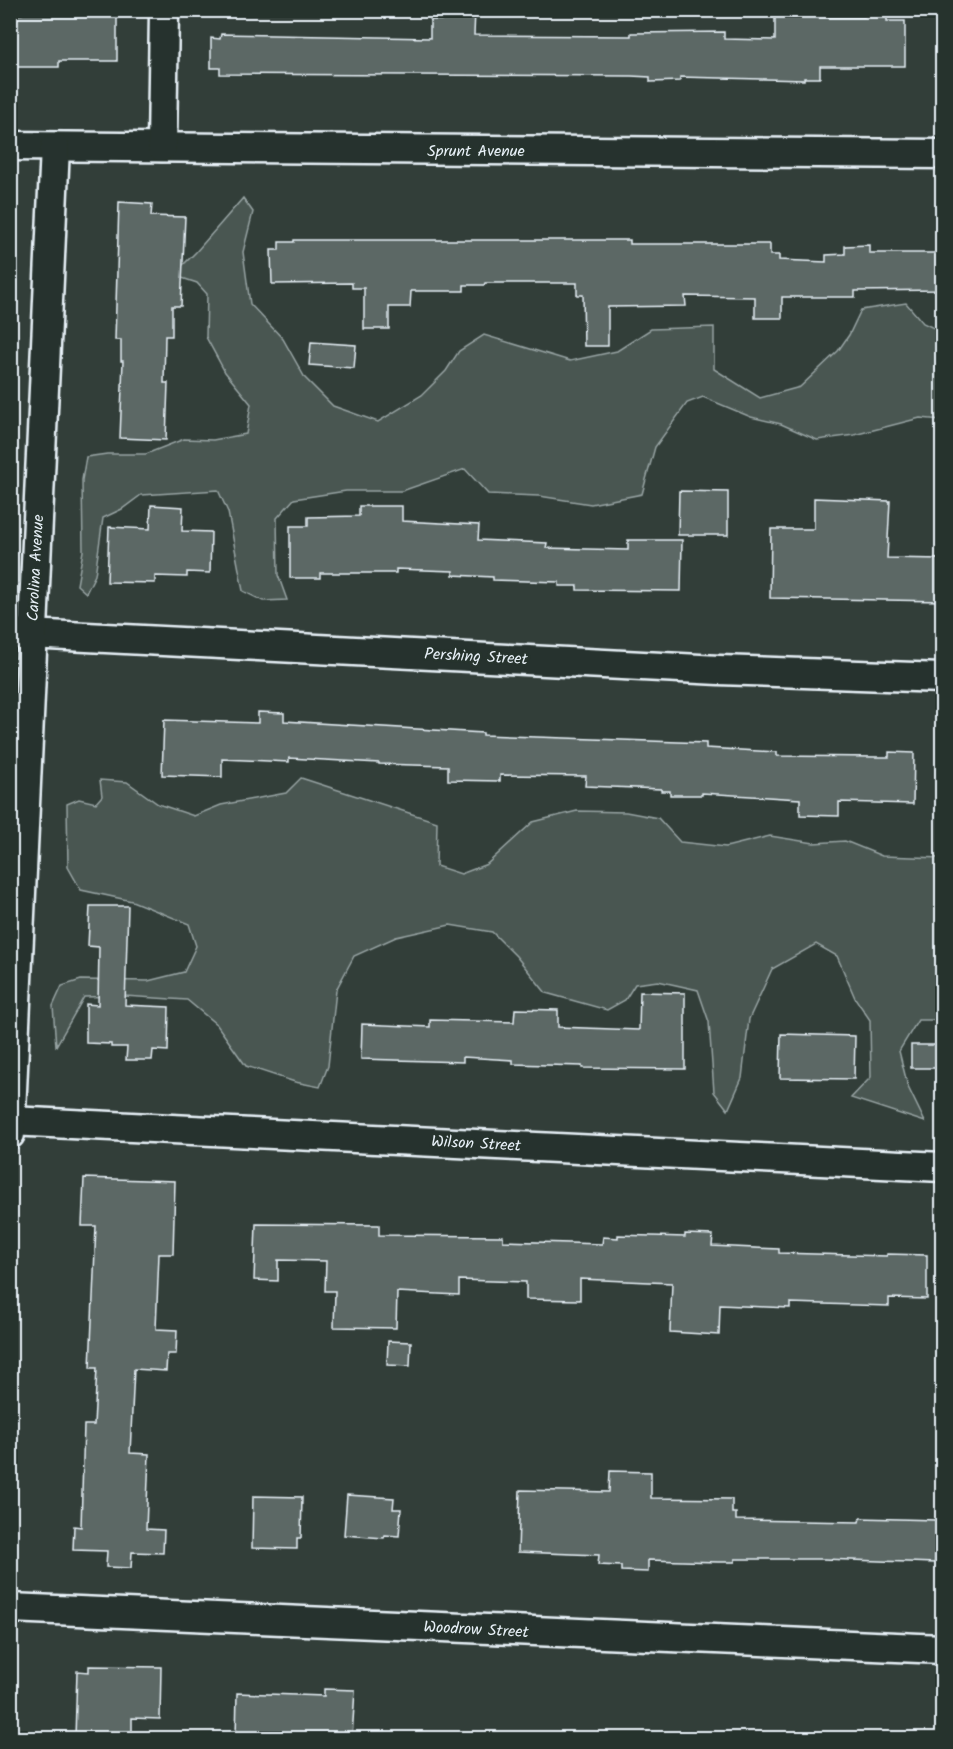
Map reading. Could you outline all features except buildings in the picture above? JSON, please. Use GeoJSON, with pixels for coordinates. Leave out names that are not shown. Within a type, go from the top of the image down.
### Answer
{"type":"FeatureCollection","features":[{"type":"Feature","properties":{"kind":"street"},"geometry":{"type":"LineString","coordinates":[[162,147],[164,10]]}},
{"type":"Feature","properties":{"kind":"street","name":"Sprunt Avenue"},"geometry":{"type":"LineString","coordinates":[[10,146],[942,154]]}},
{"type":"Feature","properties":{"kind":"street","name":"Carolina Avenue"},"geometry":{"type":"LineString","coordinates":[[10,1134],[22,633],[55,147]]}},
{"type":"Feature","properties":{"kind":"street","name":"Pershing Street"},"geometry":{"type":"LineString","coordinates":[[22,633],[731,670],[942,678]]}},
{"type":"Feature","properties":{"kind":"street","name":"Wilson Street"},"geometry":{"type":"LineString","coordinates":[[11,1121],[942,1167]]}},
{"type":"Feature","properties":{"kind":"street","name":"Woodrow Street"},"geometry":{"type":"LineString","coordinates":[[10,1608],[942,1649]]}},
{"type":"Feature","properties":{"kind":"shaded area"},"geometry":{"type":"Polygon","coordinates":[[[243,198],[253,212],[243,252],[250,304],[283,339],[305,378],[333,406],[378,422],[422,395],[446,371],[459,351],[484,335],[570,361],[617,351],[651,329],[714,327],[714,369],[760,398],[800,387],[838,351],[861,310],[906,303],[923,323],[942,332],[942,420],[920,418],[854,435],[817,440],[781,424],[751,417],[703,397],[687,403],[655,447],[642,494],[591,504],[539,496],[488,494],[465,469],[402,491],[346,491],[294,499],[277,518],[278,575],[287,600],[263,601],[243,591],[228,512],[218,490],[141,495],[122,509],[103,518],[95,575],[86,593],[77,585],[83,551],[82,480],[86,457],[107,454],[146,454],[184,439],[213,440],[246,434],[251,404],[225,372],[206,337],[207,294],[197,283],[173,275],[243,198]]]}},
{"type":"Feature","properties":{"kind":"shaded area"},"geometry":{"type":"Polygon","coordinates":[[[301,778],[437,822],[436,866],[461,874],[487,864],[533,822],[577,811],[626,812],[658,818],[680,842],[726,847],[770,836],[814,843],[845,841],[882,856],[942,858],[942,1020],[918,1020],[899,1051],[908,1087],[925,1122],[851,1098],[871,1077],[870,1020],[855,998],[837,956],[816,944],[772,969],[749,1019],[742,1078],[728,1110],[714,1092],[709,1022],[698,990],[658,981],[635,984],[625,1000],[607,1010],[546,993],[516,956],[492,932],[450,925],[396,937],[354,956],[336,990],[328,1066],[320,1087],[295,1082],[246,1066],[217,1025],[187,1000],[124,996],[84,997],[56,1046],[53,1006],[62,986],[81,980],[148,981],[184,972],[196,946],[189,924],[132,901],[81,890],[68,867],[67,804],[79,799],[96,803],[102,796],[100,780],[127,782],[158,804],[194,816],[221,805],[286,793],[301,778]]]}}]}
